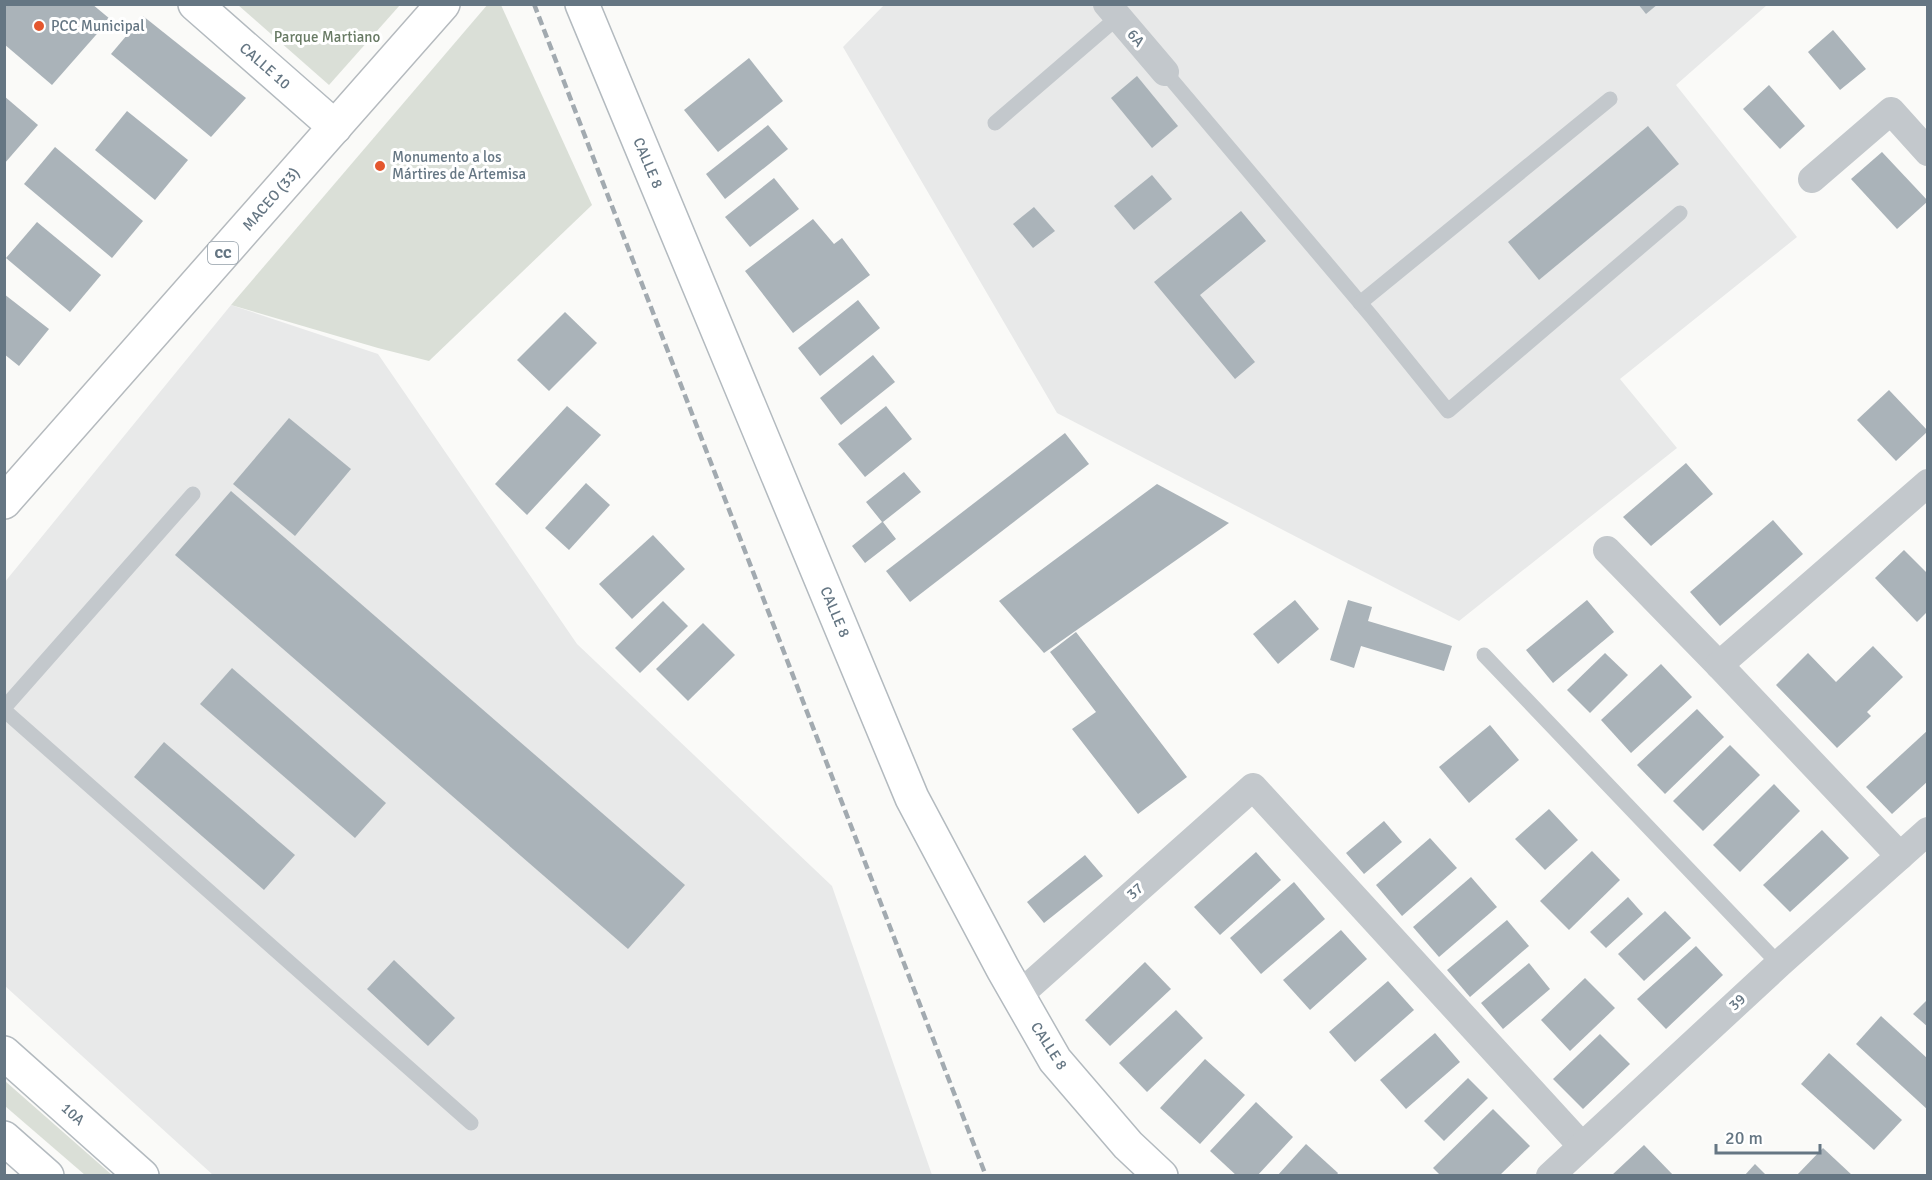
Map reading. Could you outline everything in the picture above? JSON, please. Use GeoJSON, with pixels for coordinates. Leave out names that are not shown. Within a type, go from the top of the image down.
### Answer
{"type":"FeatureCollection","features":[{"type":"Feature","properties":{"kind":"street","name":"CALLE 10"},"geometry":{"type":"LineString","coordinates":[[195,4],[335,127]]}},
{"type":"Feature","properties":{"kind":"street","name":"MACEO (33)"},"geometry":{"type":"LineString","coordinates":[[4,502],[443,4]]}},
{"type":"Feature","properties":{"kind":"street","name":"CALLE 8"},"geometry":{"type":"LineString","coordinates":[[582,4],[912,798],[1018,996],[1055,1060],[1128,1145],[1161,1176]]}},
{"type":"Feature","properties":{"kind":"street","name":"6A"},"geometry":{"type":"LineString","coordinates":[[1113,11],[1165,72]]}},
{"type":"Feature","properties":{"kind":"street"},"geometry":{"type":"LineString","coordinates":[[1812,179],[1891,111],[1928,152]]}},
{"type":"Feature","properties":{"kind":"street"},"geometry":{"type":"LineString","coordinates":[[1719,665],[1928,483]]}},
{"type":"Feature","properties":{"kind":"street"},"geometry":{"type":"LineString","coordinates":[[1607,550],[1900,856]]}},
{"type":"Feature","properties":{"kind":"street","name":"37"},"geometry":{"type":"LineString","coordinates":[[1018,996],[1253,787],[1581,1145]]}},
{"type":"Feature","properties":{"kind":"street","name":"39"},"geometry":{"type":"LineString","coordinates":[[1550,1176],[1779,964],[1928,831]]}},
{"type":"Feature","properties":{"kind":"street","name":"10A"},"geometry":{"type":"LineString","coordinates":[[4,1053],[142,1176]]}},
{"type":"Feature","properties":{"kind":"street"},"geometry":{"type":"LineString","coordinates":[[4,1138],[47,1176]]}},
{"type":"Feature","properties":{"kind":"lane"},"geometry":{"type":"LineString","coordinates":[[995,123],[1113,11]]}},
{"type":"Feature","properties":{"kind":"lane"},"geometry":{"type":"LineString","coordinates":[[1165,72],[1448,411],[1680,213]]}},
{"type":"Feature","properties":{"kind":"lane"},"geometry":{"type":"LineString","coordinates":[[1360,303],[1610,99]]}},
{"type":"Feature","properties":{"kind":"lane"},"geometry":{"type":"LineString","coordinates":[[193,494],[4,709],[471,1123]]}},
{"type":"Feature","properties":{"kind":"lane"},"geometry":{"type":"LineString","coordinates":[[1484,655],[1779,964]]}},
{"type":"Feature","properties":{"kind":"shaded area"},"geometry":{"type":"Polygon","coordinates":[[[885,4],[1767,5],[1676,85],[1797,237],[1620,379],[1677,448],[1459,621],[1057,413],[843,47],[885,4]]]}},
{"type":"Feature","properties":{"kind":"shaded area"},"geometry":{"type":"Polygon","coordinates":[[[231,305],[378,354],[577,644],[832,886],[932,1175],[213,1175],[5,986],[4,583],[231,305]]]}},
{"type":"Feature","properties":{"kind":"green space"},"geometry":{"type":"Polygon","coordinates":[[[488,4],[501,5],[592,205],[429,361],[231,305],[488,4]]]}},
{"type":"Feature","properties":{"kind":"green space","name":"Parque Martiano"},"geometry":{"type":"Polygon","coordinates":[[[238,5],[400,5],[329,85],[238,5]]]}},
{"type":"Feature","properties":{"kind":"green space"},"geometry":{"type":"Polygon","coordinates":[[[5,1081],[112,1175],[85,1175],[5,1106],[5,1081]]]}},
{"type":"Feature","properties":{"kind":"building"},"geometry":{"type":"Polygon","coordinates":[[[4,4],[92,4],[110,19],[52,85],[4,44],[4,4]]]}},
{"type":"Feature","properties":{"kind":"building"},"geometry":{"type":"Polygon","coordinates":[[[1638,4],[1658,4],[1646,14],[1638,4]]]}},
{"type":"Feature","properties":{"kind":"building"},"geometry":{"type":"Polygon","coordinates":[[[143,16],[246,98],[211,137],[111,54],[143,16]]]}},
{"type":"Feature","properties":{"kind":"building"},"geometry":{"type":"Polygon","coordinates":[[[1833,30],[1866,69],[1840,90],[1808,52],[1833,30]]]}},
{"type":"Feature","properties":{"kind":"building"},"geometry":{"type":"Polygon","coordinates":[[[749,58],[783,101],[718,152],[684,110],[749,58]]]}},
{"type":"Feature","properties":{"kind":"building"},"geometry":{"type":"Polygon","coordinates":[[[1137,76],[1178,126],[1152,148],[1111,98],[1137,76]]]}},
{"type":"Feature","properties":{"kind":"building"},"geometry":{"type":"Polygon","coordinates":[[[1769,85],[1805,126],[1780,149],[1743,109],[1769,85]]]}},
{"type":"Feature","properties":{"kind":"building"},"geometry":{"type":"Polygon","coordinates":[[[4,96],[38,125],[4,164],[4,96]]]}},
{"type":"Feature","properties":{"kind":"building"},"geometry":{"type":"Polygon","coordinates":[[[127,111],[188,160],[155,200],[95,150],[127,111]]]}},
{"type":"Feature","properties":{"kind":"building"},"geometry":{"type":"Polygon","coordinates":[[[768,125],[788,149],[725,199],[706,174],[768,125]]]}},
{"type":"Feature","properties":{"kind":"building"},"geometry":{"type":"Polygon","coordinates":[[[1648,126],[1679,164],[1539,280],[1508,242],[1648,126]]]}},
{"type":"Feature","properties":{"kind":"building"},"geometry":{"type":"Polygon","coordinates":[[[55,147],[143,221],[112,258],[24,184],[55,147]]]}},
{"type":"Feature","properties":{"kind":"building"},"geometry":{"type":"Polygon","coordinates":[[[1882,152],[1928,201],[1897,229],[1851,179],[1882,152]]]}},
{"type":"Feature","properties":{"kind":"building"},"geometry":{"type":"Polygon","coordinates":[[[1152,175],[1172,199],[1134,230],[1114,206],[1152,175]]]}},
{"type":"Feature","properties":{"kind":"building"},"geometry":{"type":"Polygon","coordinates":[[[774,178],[799,209],[750,247],[725,217],[774,178]]]}},
{"type":"Feature","properties":{"kind":"building"},"geometry":{"type":"Polygon","coordinates":[[[1034,207],[1055,231],[1033,248],[1013,224],[1034,207]]]}},
{"type":"Feature","properties":{"kind":"building"},"geometry":{"type":"Polygon","coordinates":[[[1241,211],[1266,241],[1200,295],[1255,362],[1235,379],[1154,282],[1241,211]]]}},
{"type":"Feature","properties":{"kind":"building"},"geometry":{"type":"Polygon","coordinates":[[[813,219],[834,244],[842,238],[870,275],[793,333],[745,271],[813,219]]]}},
{"type":"Feature","properties":{"kind":"building"},"geometry":{"type":"Polygon","coordinates":[[[37,222],[101,275],[70,312],[6,258],[37,222]]]}},
{"type":"Feature","properties":{"kind":"building"},"geometry":{"type":"Polygon","coordinates":[[[4,294],[49,329],[19,366],[4,354],[4,294]]]}},
{"type":"Feature","properties":{"kind":"building"},"geometry":{"type":"Polygon","coordinates":[[[858,300],[880,328],[820,376],[798,348],[858,300]]]}},
{"type":"Feature","properties":{"kind":"building"},"geometry":{"type":"Polygon","coordinates":[[[565,312],[597,343],[549,391],[517,360],[565,312]]]}},
{"type":"Feature","properties":{"kind":"building"},"geometry":{"type":"Polygon","coordinates":[[[873,355],[895,382],[841,425],[820,398],[873,355]]]}},
{"type":"Feature","properties":{"kind":"building"},"geometry":{"type":"Polygon","coordinates":[[[1889,390],[1928,431],[1896,461],[1857,420],[1889,390]]]}},
{"type":"Feature","properties":{"kind":"building"},"geometry":{"type":"Polygon","coordinates":[[[567,406],[601,435],[527,515],[495,484],[567,406]]]}},
{"type":"Feature","properties":{"kind":"building"},"geometry":{"type":"Polygon","coordinates":[[[886,406],[912,439],[865,477],[838,444],[886,406]]]}},
{"type":"Feature","properties":{"kind":"building"},"geometry":{"type":"Polygon","coordinates":[[[289,418],[351,469],[295,536],[233,484],[289,418]]]}},
{"type":"Feature","properties":{"kind":"building"},"geometry":{"type":"Polygon","coordinates":[[[1065,433],[1089,464],[910,602],[886,571],[1065,433]]]}},
{"type":"Feature","properties":{"kind":"building"},"geometry":{"type":"Polygon","coordinates":[[[1686,463],[1713,494],[1651,546],[1623,517],[1686,463]]]}},
{"type":"Feature","properties":{"kind":"building"},"geometry":{"type":"Polygon","coordinates":[[[904,472],[921,492],[883,522],[896,539],[865,563],[852,546],[882,522],[866,502],[904,472]]]}},
{"type":"Feature","properties":{"kind":"building"},"geometry":{"type":"Polygon","coordinates":[[[586,483],[610,505],[569,550],[545,528],[586,483]]]}},
{"type":"Feature","properties":{"kind":"building"},"geometry":{"type":"Polygon","coordinates":[[[1157,484],[1229,523],[1044,653],[999,601],[1157,484]]]}},
{"type":"Feature","properties":{"kind":"building"},"geometry":{"type":"Polygon","coordinates":[[[231,491],[685,885],[628,949],[175,555],[231,491]]]}},
{"type":"Feature","properties":{"kind":"building"},"geometry":{"type":"Polygon","coordinates":[[[1773,520],[1803,554],[1720,626],[1690,592],[1773,520]]]}},
{"type":"Feature","properties":{"kind":"building"},"geometry":{"type":"Polygon","coordinates":[[[653,535],[685,569],[632,619],[599,584],[653,535]]]}},
{"type":"Feature","properties":{"kind":"building"},"geometry":{"type":"Polygon","coordinates":[[[1904,550],[1928,574],[1928,611],[1917,622],[1875,578],[1904,550]]]}},
{"type":"Feature","properties":{"kind":"building"},"geometry":{"type":"Polygon","coordinates":[[[1295,600],[1319,629],[1278,664],[1253,634],[1295,600]]]}},
{"type":"Feature","properties":{"kind":"building"},"geometry":{"type":"Polygon","coordinates":[[[1348,600],[1372,607],[1368,621],[1452,646],[1444,671],[1361,646],[1354,668],[1330,660],[1348,600]]]}},
{"type":"Feature","properties":{"kind":"building"},"geometry":{"type":"Polygon","coordinates":[[[1587,600],[1614,632],[1553,683],[1526,650],[1587,600]]]}},
{"type":"Feature","properties":{"kind":"building"},"geometry":{"type":"Polygon","coordinates":[[[663,601],[688,626],[640,673],[615,648],[663,601]]]}},
{"type":"Feature","properties":{"kind":"building"},"geometry":{"type":"Polygon","coordinates":[[[703,623],[735,655],[688,701],[656,669],[703,623]]]}},
{"type":"Feature","properties":{"kind":"building"},"geometry":{"type":"Polygon","coordinates":[[[1076,632],[1187,777],[1138,814],[1072,729],[1096,712],[1050,652],[1076,632]]]}},
{"type":"Feature","properties":{"kind":"building"},"geometry":{"type":"Polygon","coordinates":[[[1873,646],[1903,677],[1867,712],[1871,716],[1837,748],[1776,685],[1808,653],[1836,682],[1873,646]]]}},
{"type":"Feature","properties":{"kind":"building"},"geometry":{"type":"Polygon","coordinates":[[[1605,653],[1628,675],[1590,713],[1567,690],[1605,653]]]}},
{"type":"Feature","properties":{"kind":"building"},"geometry":{"type":"Polygon","coordinates":[[[1661,664],[1692,697],[1631,753],[1601,720],[1661,664]]]}},
{"type":"Feature","properties":{"kind":"building"},"geometry":{"type":"Polygon","coordinates":[[[232,668],[386,803],[355,838],[200,704],[232,668]]]}},
{"type":"Feature","properties":{"kind":"building"},"geometry":{"type":"Polygon","coordinates":[[[1697,709],[1724,737],[1665,794],[1637,765],[1697,709]]]}},
{"type":"Feature","properties":{"kind":"building"},"geometry":{"type":"Polygon","coordinates":[[[1490,725],[1519,760],[1469,803],[1439,767],[1490,725]]]}},
{"type":"Feature","properties":{"kind":"building"},"geometry":{"type":"Polygon","coordinates":[[[1928,730],[1928,781],[1892,814],[1866,787],[1928,730]]]}},
{"type":"Feature","properties":{"kind":"building"},"geometry":{"type":"Polygon","coordinates":[[[164,742],[295,855],[264,890],[134,777],[164,742]]]}},
{"type":"Feature","properties":{"kind":"building"},"geometry":{"type":"Polygon","coordinates":[[[1730,745],[1760,775],[1703,831],[1673,801],[1730,745]]]}},
{"type":"Feature","properties":{"kind":"building"},"geometry":{"type":"Polygon","coordinates":[[[1774,784],[1800,811],[1740,872],[1713,845],[1774,784]]]}},
{"type":"Feature","properties":{"kind":"building"},"geometry":{"type":"Polygon","coordinates":[[[1549,809],[1578,840],[1545,870],[1515,839],[1549,809]]]}},
{"type":"Feature","properties":{"kind":"building"},"geometry":{"type":"Polygon","coordinates":[[[1384,821],[1402,842],[1364,874],[1346,853],[1384,821]]]}},
{"type":"Feature","properties":{"kind":"building"},"geometry":{"type":"Polygon","coordinates":[[[1822,830],[1849,858],[1790,912],[1763,885],[1822,830]]]}},
{"type":"Feature","properties":{"kind":"building"},"geometry":{"type":"Polygon","coordinates":[[[1430,838],[1457,868],[1402,916],[1376,885],[1430,838]]]}},
{"type":"Feature","properties":{"kind":"building"},"geometry":{"type":"Polygon","coordinates":[[[1592,851],[1620,880],[1569,930],[1540,901],[1592,851]]]}},
{"type":"Feature","properties":{"kind":"building"},"geometry":{"type":"Polygon","coordinates":[[[1256,852],[1281,880],[1220,935],[1194,907],[1256,852]]]}},
{"type":"Feature","properties":{"kind":"building"},"geometry":{"type":"Polygon","coordinates":[[[1085,855],[1103,876],[1044,923],[1027,902],[1085,855]]]}},
{"type":"Feature","properties":{"kind":"building"},"geometry":{"type":"Polygon","coordinates":[[[1471,877],[1497,907],[1439,957],[1413,927],[1471,877]]]}},
{"type":"Feature","properties":{"kind":"building"},"geometry":{"type":"Polygon","coordinates":[[[1294,882],[1325,919],[1261,974],[1230,938],[1294,882]]]}},
{"type":"Feature","properties":{"kind":"building"},"geometry":{"type":"Polygon","coordinates":[[[1628,897],[1643,914],[1606,948],[1590,932],[1628,897]]]}},
{"type":"Feature","properties":{"kind":"building"},"geometry":{"type":"Polygon","coordinates":[[[1665,911],[1691,938],[1644,981],[1618,954],[1665,911]]]}},
{"type":"Feature","properties":{"kind":"building"},"geometry":{"type":"Polygon","coordinates":[[[1507,920],[1529,946],[1470,997],[1447,970],[1507,920]]]}},
{"type":"Feature","properties":{"kind":"building"},"geometry":{"type":"Polygon","coordinates":[[[1341,930],[1367,959],[1310,1010],[1283,980],[1341,930]]]}},
{"type":"Feature","properties":{"kind":"building"},"geometry":{"type":"Polygon","coordinates":[[[1696,946],[1723,975],[1666,1029],[1637,999],[1696,946]]]}},
{"type":"Feature","properties":{"kind":"building"},"geometry":{"type":"Polygon","coordinates":[[[394,960],[455,1018],[428,1046],[367,989],[394,960]]]}},
{"type":"Feature","properties":{"kind":"building"},"geometry":{"type":"Polygon","coordinates":[[[1145,962],[1171,989],[1110,1046],[1085,1020],[1145,962]]]}},
{"type":"Feature","properties":{"kind":"building"},"geometry":{"type":"Polygon","coordinates":[[[1529,963],[1550,989],[1503,1029],[1481,1003],[1529,963]]]}},
{"type":"Feature","properties":{"kind":"building"},"geometry":{"type":"Polygon","coordinates":[[[1585,978],[1615,1008],[1570,1051],[1541,1020],[1585,978]]]}},
{"type":"Feature","properties":{"kind":"building"},"geometry":{"type":"Polygon","coordinates":[[[1388,981],[1414,1010],[1355,1062],[1329,1032],[1388,981]]]}},
{"type":"Feature","properties":{"kind":"building"},"geometry":{"type":"Polygon","coordinates":[[[1928,999],[1928,1027],[1913,1014],[1928,999]]]}},
{"type":"Feature","properties":{"kind":"building"},"geometry":{"type":"Polygon","coordinates":[[[1176,1010],[1203,1038],[1147,1092],[1119,1063],[1176,1010]]]}},
{"type":"Feature","properties":{"kind":"building"},"geometry":{"type":"Polygon","coordinates":[[[1881,1016],[1928,1059],[1928,1110],[1856,1044],[1881,1016]]]}},
{"type":"Feature","properties":{"kind":"building"},"geometry":{"type":"Polygon","coordinates":[[[1435,1033],[1460,1062],[1406,1109],[1380,1080],[1435,1033]]]}},
{"type":"Feature","properties":{"kind":"building"},"geometry":{"type":"Polygon","coordinates":[[[1600,1034],[1630,1064],[1583,1109],[1553,1079],[1600,1034]]]}},
{"type":"Feature","properties":{"kind":"building"},"geometry":{"type":"Polygon","coordinates":[[[1829,1053],[1902,1120],[1874,1150],[1801,1084],[1829,1053]]]}},
{"type":"Feature","properties":{"kind":"building"},"geometry":{"type":"Polygon","coordinates":[[[1205,1059],[1245,1095],[1200,1144],[1160,1108],[1205,1059]]]}},
{"type":"Feature","properties":{"kind":"building"},"geometry":{"type":"Polygon","coordinates":[[[1468,1078],[1488,1098],[1444,1141],[1424,1121],[1468,1078]]]}},
{"type":"Feature","properties":{"kind":"building"},"geometry":{"type":"Polygon","coordinates":[[[1256,1102],[1293,1137],[1257,1176],[1237,1176],[1210,1151],[1256,1102]]]}},
{"type":"Feature","properties":{"kind":"building"},"geometry":{"type":"Polygon","coordinates":[[[1493,1109],[1530,1146],[1499,1176],[1441,1176],[1433,1168],[1493,1109]]]}},
{"type":"Feature","properties":{"kind":"building"},"geometry":{"type":"Polygon","coordinates":[[[1306,1144],[1338,1173],[1336,1176],[1277,1176],[1306,1144]]]}},
{"type":"Feature","properties":{"kind":"building"},"geometry":{"type":"Polygon","coordinates":[[[1644,1145],[1674,1176],[1611,1176],[1644,1145]]]}},
{"type":"Feature","properties":{"kind":"building"},"geometry":{"type":"Polygon","coordinates":[[[1823,1148],[1853,1176],[1796,1176],[1823,1148]]]}},
{"type":"Feature","properties":{"kind":"building"},"geometry":{"type":"Polygon","coordinates":[[[1755,1164],[1767,1176],[1744,1176],[1755,1164]]]}},
{"type":"Feature","properties":{"kind":"railway"},"geometry":{"type":"LineString","coordinates":[[534,4],[986,1176]]}},
{"type":"Feature","properties":{"kind":"place","name":"PCC Municipal"},"geometry":{"type":"Point","coordinates":[39,26]}},
{"type":"Feature","properties":{"kind":"place","name":"Monumento a los Mártires de Artemisa"},"geometry":{"type":"Point","coordinates":[380,166]}}]}
